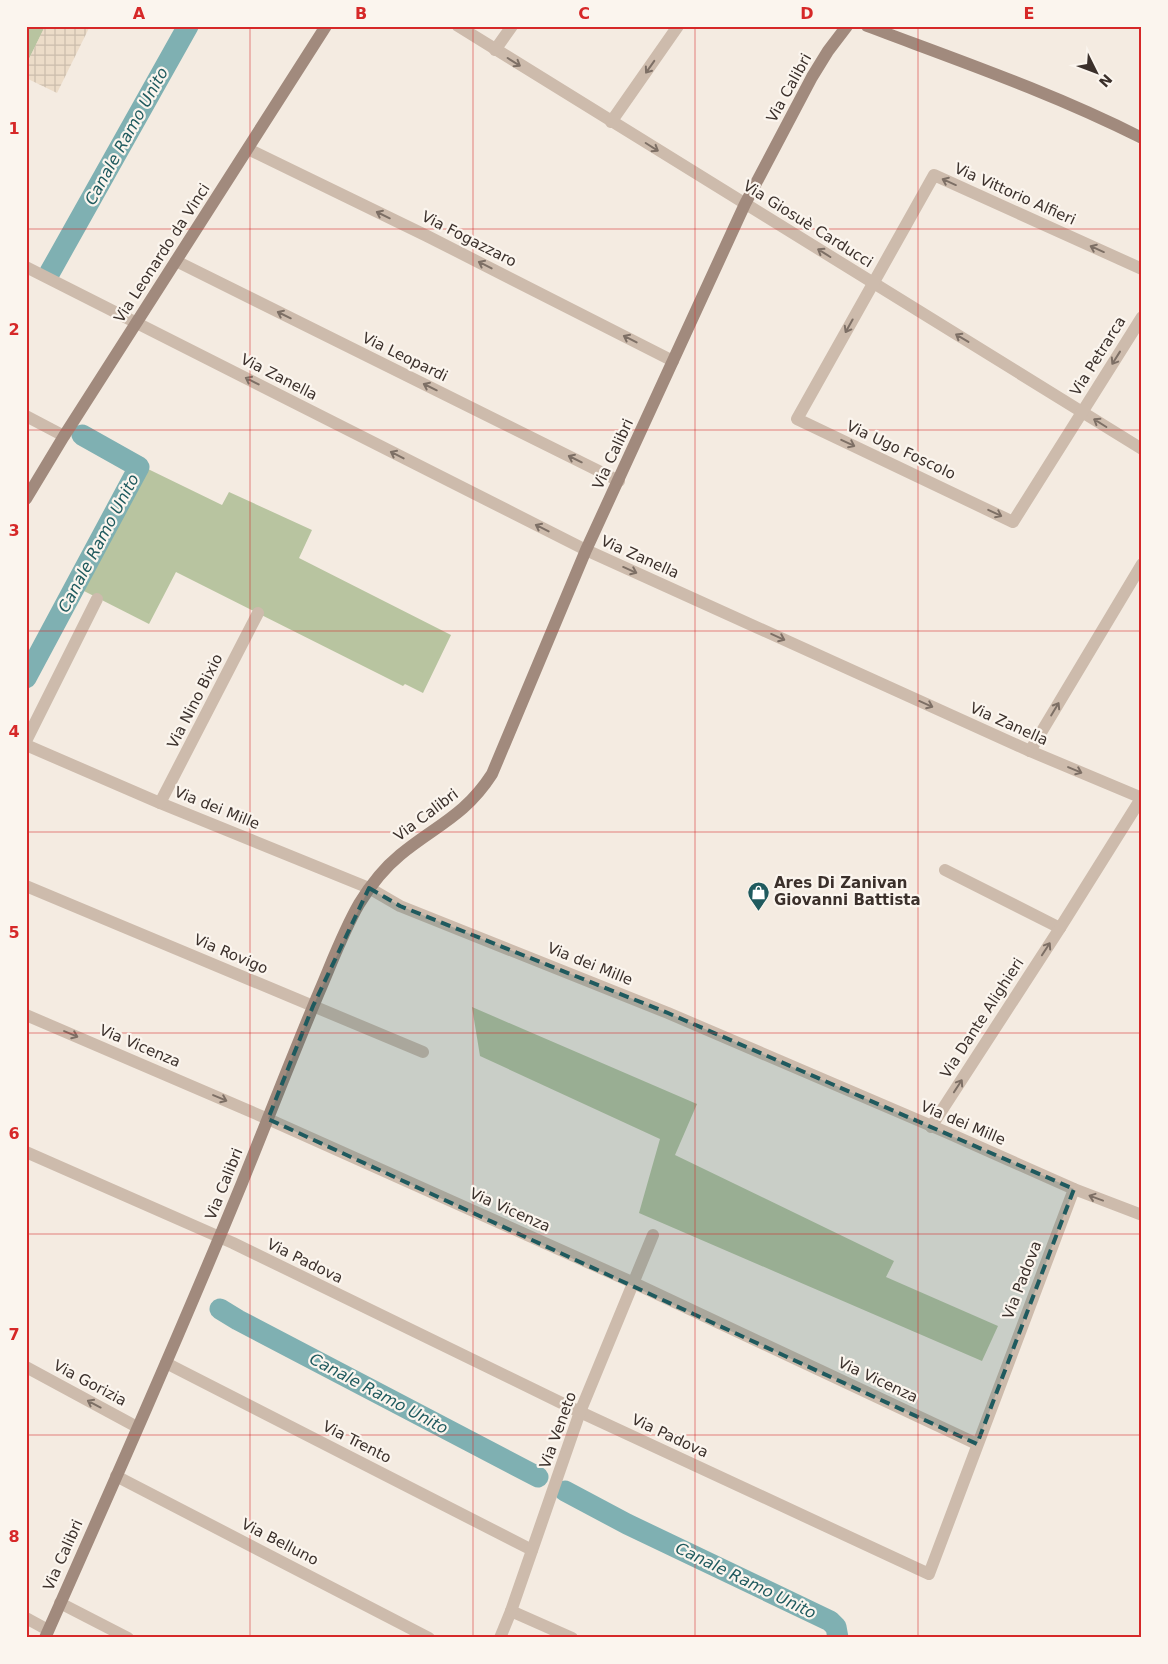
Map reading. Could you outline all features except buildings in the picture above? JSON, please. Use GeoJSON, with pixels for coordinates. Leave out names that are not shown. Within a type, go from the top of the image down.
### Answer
{"type":"FeatureCollection","features":[{"type":"Feature","properties":{"kind":"street","name":"Via Leonardo da Vinci"},"geometry":{"type":"LineString","coordinates":[[26,499],[64,436],[326,26]]}},
{"type":"Feature","properties":{"kind":"street","name":"Via Giosuè Carducci"},"geometry":{"type":"LineString","coordinates":[[458,26],[872,284],[1142,449]]}},
{"type":"Feature","properties":{"kind":"street"},"geometry":{"type":"LineString","coordinates":[[495,50],[512,26]]}},
{"type":"Feature","properties":{"kind":"street"},"geometry":{"type":"LineString","coordinates":[[611,122],[678,26]]}},
{"type":"Feature","properties":{"kind":"street","name":"Via Calibri"},"geometry":{"type":"LineString","coordinates":[[46,1634],[220,1237],[313,1006],[353,916],[379,875],[398,856],[446,823],[469,804],[492,774],[586,550],[745,204],[812,77],[828,51],[847,26]]}},
{"type":"Feature","properties":{"kind":"street"},"geometry":{"type":"LineString","coordinates":[[874,27],[1021,83],[1111,122],[1142,138]]}},
{"type":"Feature","properties":{"kind":"street","name":"Via Fogazzaro"},"geometry":{"type":"LineString","coordinates":[[248,149],[427,236],[673,361]]}},
{"type":"Feature","properties":{"kind":"street","name":"Via Vittorio Alfieri"},"geometry":{"type":"LineString","coordinates":[[872,284],[934,175],[1142,268]]}},
{"type":"Feature","properties":{"kind":"street","name":"Via Leopardi"},"geometry":{"type":"LineString","coordinates":[[176,261],[619,481]]}},
{"type":"Feature","properties":{"kind":"street","name":"Via Zanella"},"geometry":{"type":"LineString","coordinates":[[26,267],[586,550],[1030,751],[1142,798]]}},
{"type":"Feature","properties":{"kind":"street","name":"Via Ugo Foscolo"},"geometry":{"type":"LineString","coordinates":[[872,284],[797,419],[1014,522],[1082,412]]}},
{"type":"Feature","properties":{"kind":"street","name":"Via Petrarca"},"geometry":{"type":"LineString","coordinates":[[1082,412],[1142,317]]}},
{"type":"Feature","properties":{"kind":"street"},"geometry":{"type":"LineString","coordinates":[[26,416],[64,436]]}},
{"type":"Feature","properties":{"kind":"street"},"geometry":{"type":"LineString","coordinates":[[1030,751],[1142,564]]}},
{"type":"Feature","properties":{"kind":"street"},"geometry":{"type":"LineString","coordinates":[[26,743],[97,598]]}},
{"type":"Feature","properties":{"kind":"street","name":"Via Nino Bixio"},"geometry":{"type":"LineString","coordinates":[[160,803],[258,613]]}},
{"type":"Feature","properties":{"kind":"street","name":"Via dei Mille"},"geometry":{"type":"LineString","coordinates":[[26,743],[160,803],[369,888],[400,906],[668,1013],[1074,1189],[1142,1214]]}},
{"type":"Feature","properties":{"kind":"street","name":"Via Dante Alighieri"},"geometry":{"type":"LineString","coordinates":[[931,1127],[1142,798]]}},
{"type":"Feature","properties":{"kind":"street"},"geometry":{"type":"LineString","coordinates":[[945,870],[1060,928]]}},
{"type":"Feature","properties":{"kind":"street","name":"Via Rovigo"},"geometry":{"type":"LineString","coordinates":[[26,886],[423,1052]]}},
{"type":"Feature","properties":{"kind":"street","name":"Via Vicenza"},"geometry":{"type":"LineString","coordinates":[[26,1014],[268,1119],[634,1283],[977,1444]]}},
{"type":"Feature","properties":{"kind":"street","name":"Via Padova"},"geometry":{"type":"LineString","coordinates":[[26,1152],[220,1237],[580,1412],[929,1574],[1074,1189]]}},
{"type":"Feature","properties":{"kind":"street","name":"Via Veneto"},"geometry":{"type":"LineString","coordinates":[[500,1638],[580,1412],[653,1235]]}},
{"type":"Feature","properties":{"kind":"street","name":"Via Trento"},"geometry":{"type":"LineString","coordinates":[[166,1363],[532,1550]]}},
{"type":"Feature","properties":{"kind":"street","name":"Via Gorizia"},"geometry":{"type":"LineString","coordinates":[[26,1367],[137,1427]]}},
{"type":"Feature","properties":{"kind":"street","name":"Via Belluno"},"geometry":{"type":"LineString","coordinates":[[116,1476],[429,1638]]}},
{"type":"Feature","properties":{"kind":"street"},"geometry":{"type":"LineString","coordinates":[[60,1603],[128,1638]]}},
{"type":"Feature","properties":{"kind":"street"},"geometry":{"type":"LineString","coordinates":[[511,1611],[572,1638]]}},
{"type":"Feature","properties":{"kind":"street"},"geometry":{"type":"LineString","coordinates":[[26,1618],[46,1634]]}},
{"type":"Feature","properties":{"kind":"highlighted area"},"geometry":{"type":"Polygon","coordinates":[[[369,888],[400,906],[668,1013],[1074,1189],[977,1444],[268,1119],[313,1006],[369,888]]]}},
{"type":"Feature","properties":{"kind":"green space"},"geometry":{"type":"Polygon","coordinates":[[[26,26],[38,26],[44,29],[26,65],[26,26]]]}},
{"type":"Feature","properties":{"kind":"green space"},"geometry":{"type":"Polygon","coordinates":[[[148,469],[222,505],[229,492],[312,530],[299,558],[451,635],[423,693],[405,684],[403,686],[176,572],[149,624],[84,591],[148,469]]]}},
{"type":"Feature","properties":{"kind":"green space"},"geometry":{"type":"Polygon","coordinates":[[[472,1007],[697,1104],[675,1155],[894,1261],[886,1277],[998,1326],[982,1361],[639,1213],[660,1139],[480,1056],[472,1007]]]}},
{"type":"Feature","properties":{"kind":"shaded area"},"geometry":{"type":"Polygon","coordinates":[[[45,26],[90,26],[57,93],[26,78],[26,65],[45,26]]]}},
{"type":"Feature","properties":{"kind":"waterway","name":"Canale Ramo Unito"},"geometry":{"type":"LineString","coordinates":[[50,272],[188,26]]}},
{"type":"Feature","properties":{"kind":"waterway","name":"Canale Ramo Unito"},"geometry":{"type":"LineString","coordinates":[[26,678],[139,467],[82,435]]}},
{"type":"Feature","properties":{"kind":"waterway","name":"Canale Ramo Unito"},"geometry":{"type":"LineString","coordinates":[[220,1309],[538,1477]]}},
{"type":"Feature","properties":{"kind":"waterway","name":"Canale Ramo Unito"},"geometry":{"type":"LineString","coordinates":[[565,1491],[627,1524],[830,1621],[836,1627],[838,1638]]}},
{"type":"Feature","properties":{"kind":"place","name":"Ares Di Zanivan Giovanni Battista"},"geometry":{"type":"Point","coordinates":[758,911]}}]}
